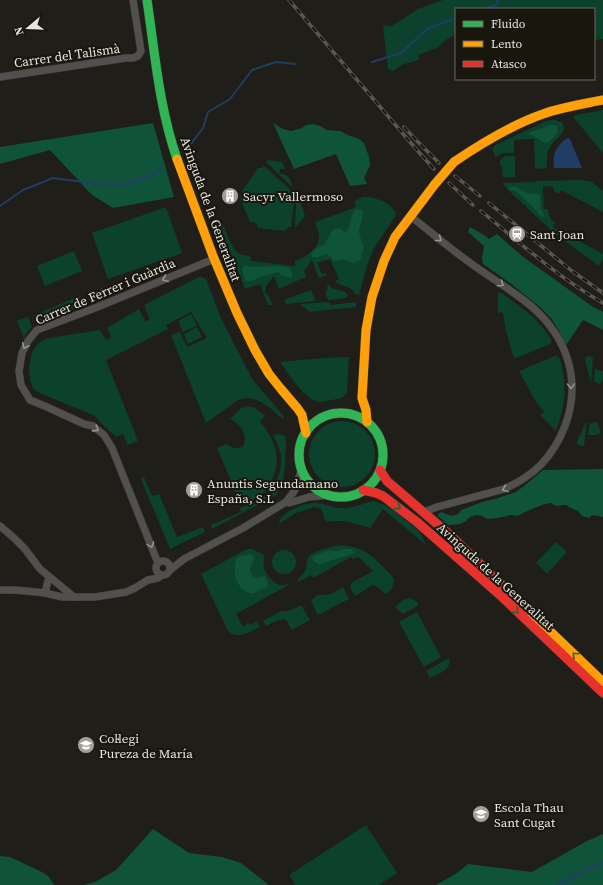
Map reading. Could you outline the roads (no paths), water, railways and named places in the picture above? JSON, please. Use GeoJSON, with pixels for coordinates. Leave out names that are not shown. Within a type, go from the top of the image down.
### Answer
{"type":"FeatureCollection","features":[{"type":"Feature","properties":{"kind":"street","name":"Carrer del Talismà"},"geometry":{"type":"LineString","coordinates":[[0,77],[134,58],[138,56],[140,51],[133,0]]}},
{"type":"Feature","properties":{"kind":"street","name":"Avinguda de la Generalitat"},"geometry":{"type":"LineString","coordinates":[[147,0],[162,106],[173,147],[214,258],[235,309],[255,350],[272,377],[302,415],[306,433]]}},
{"type":"Feature","properties":{"kind":"street"},"geometry":{"type":"LineString","coordinates":[[367,422],[366,410],[362,398],[366,330],[372,297],[384,261],[396,237],[410,216],[454,162],[493,136],[522,122],[560,108],[603,100]]}},
{"type":"Feature","properties":{"kind":"street"},"geometry":{"type":"LineString","coordinates":[[410,216],[469,262],[531,306],[543,318],[552,328],[563,346],[568,360],[572,387],[569,412],[562,432],[554,448],[541,466],[523,480],[504,489],[437,507],[424,512]]}},
{"type":"Feature","properties":{"kind":"street","name":"Carrer de Ferrer i Guàrdia"},"geometry":{"type":"LineString","coordinates":[[157,566],[146,531],[112,448],[104,435],[93,426],[84,424],[30,400],[21,385],[19,371],[22,353],[28,341],[37,330],[95,308],[214,258]]}},
{"type":"Feature","properties":{"kind":"street"},"geometry":{"type":"LineString","coordinates":[[349,414],[362,398]]}},
{"type":"Feature","properties":{"kind":"street","name":"Avinguda de la Generalitat"},"geometry":{"type":"LineString","coordinates":[[298,409],[310,415],[322,418]]}},
{"type":"Feature","properties":{"kind":"street"},"geometry":{"type":"LineString","coordinates":[[286,502],[289,503],[309,497],[330,495],[348,496],[363,490],[373,481],[380,470],[383,456],[381,443],[376,432],[367,422],[357,416],[335,413],[322,418],[314,423],[306,433],[300,447],[302,468],[306,476],[311,483],[330,495]]}},
{"type":"Feature","properties":{"kind":"street"},"geometry":{"type":"LineString","coordinates":[[0,590],[45,593],[62,597],[95,597],[124,592],[136,588],[148,580],[166,575],[184,559],[230,535],[286,502],[295,490],[302,468]]}},
{"type":"Feature","properties":{"kind":"street","name":"Avinguda de la Generalitat"},"geometry":{"type":"LineString","coordinates":[[380,470],[387,481],[455,540],[603,682]]}},
{"type":"Feature","properties":{"kind":"street","name":"Avinguda de la Generalitat"},"geometry":{"type":"LineString","coordinates":[[363,490],[383,496],[418,522],[495,590],[603,693]]}},
{"type":"Feature","properties":{"kind":"street"},"geometry":{"type":"LineString","coordinates":[[0,526],[25,549],[40,569],[74,597]]}},
{"type":"Feature","properties":{"kind":"street"},"geometry":{"type":"LineString","coordinates":[[148,580],[162,561],[172,562],[184,559]]}},
{"type":"Feature","properties":{"kind":"street"},"geometry":{"type":"LineString","coordinates":[[167,562],[170,566],[170,570]]}},
{"type":"Feature","properties":{"kind":"street"},"geometry":{"type":"LineString","coordinates":[[157,566],[157,573],[161,576]]}},
{"type":"Feature","properties":{"kind":"street"},"geometry":{"type":"LineString","coordinates":[[45,593],[49,577]]}},
{"type":"Feature","properties":{"kind":"water"},"geometry":{"type":"Polygon","coordinates":[[[568,138],[570,139],[582,168],[554,168],[556,150],[564,140],[568,138]]]}},
{"type":"Feature","properties":{"kind":"waterway"},"geometry":{"type":"LineString","coordinates":[[486,8],[496,5],[498,0]]}},
{"type":"Feature","properties":{"kind":"waterway"},"geometry":{"type":"LineString","coordinates":[[372,62],[401,53],[427,29],[455,18]]}},
{"type":"Feature","properties":{"kind":"waterway"},"geometry":{"type":"LineString","coordinates":[[191,144],[203,128],[208,112],[230,99],[252,70],[276,62],[295,64]]}},
{"type":"Feature","properties":{"kind":"waterway"},"geometry":{"type":"LineString","coordinates":[[0,206],[23,190],[53,178],[107,185],[127,184],[154,174],[162,169]]}},
{"type":"Feature","properties":{"kind":"waterway"},"geometry":{"type":"LineString","coordinates":[[557,885],[603,862]]}},
{"type":"Feature","properties":{"kind":"railway"},"geometry":{"type":"LineString","coordinates":[[289,0],[434,169]]}},
{"type":"Feature","properties":{"kind":"railway"},"geometry":{"type":"LineString","coordinates":[[404,127],[439,163]]}},
{"type":"Feature","properties":{"kind":"railway"},"geometry":{"type":"LineString","coordinates":[[455,176],[480,196]]}},
{"type":"Feature","properties":{"kind":"railway"},"geometry":{"type":"LineString","coordinates":[[449,183],[473,205]]}},
{"type":"Feature","properties":{"kind":"railway"},"geometry":{"type":"LineString","coordinates":[[489,203],[572,271],[603,293]]}},
{"type":"Feature","properties":{"kind":"railway"},"geometry":{"type":"LineString","coordinates":[[481,211],[555,271],[603,303]]}},
{"type":"Feature","properties":{"kind":"place","name":"Sacyr Vallermoso"},"geometry":{"type":"Point","coordinates":[230,196]}},
{"type":"Feature","properties":{"kind":"place","name":"Sant Joan"},"geometry":{"type":"Point","coordinates":[517,234]}},
{"type":"Feature","properties":{"kind":"place","name":"Anuntis Segundamano España, S.L"},"geometry":{"type":"Point","coordinates":[194,490]}},
{"type":"Feature","properties":{"kind":"place","name":"Col·legi Pureza de María"},"geometry":{"type":"Point","coordinates":[86,745]}},
{"type":"Feature","properties":{"kind":"place","name":"Escola Thau Sant Cugat"},"geometry":{"type":"Point","coordinates":[481,814]}}]}
